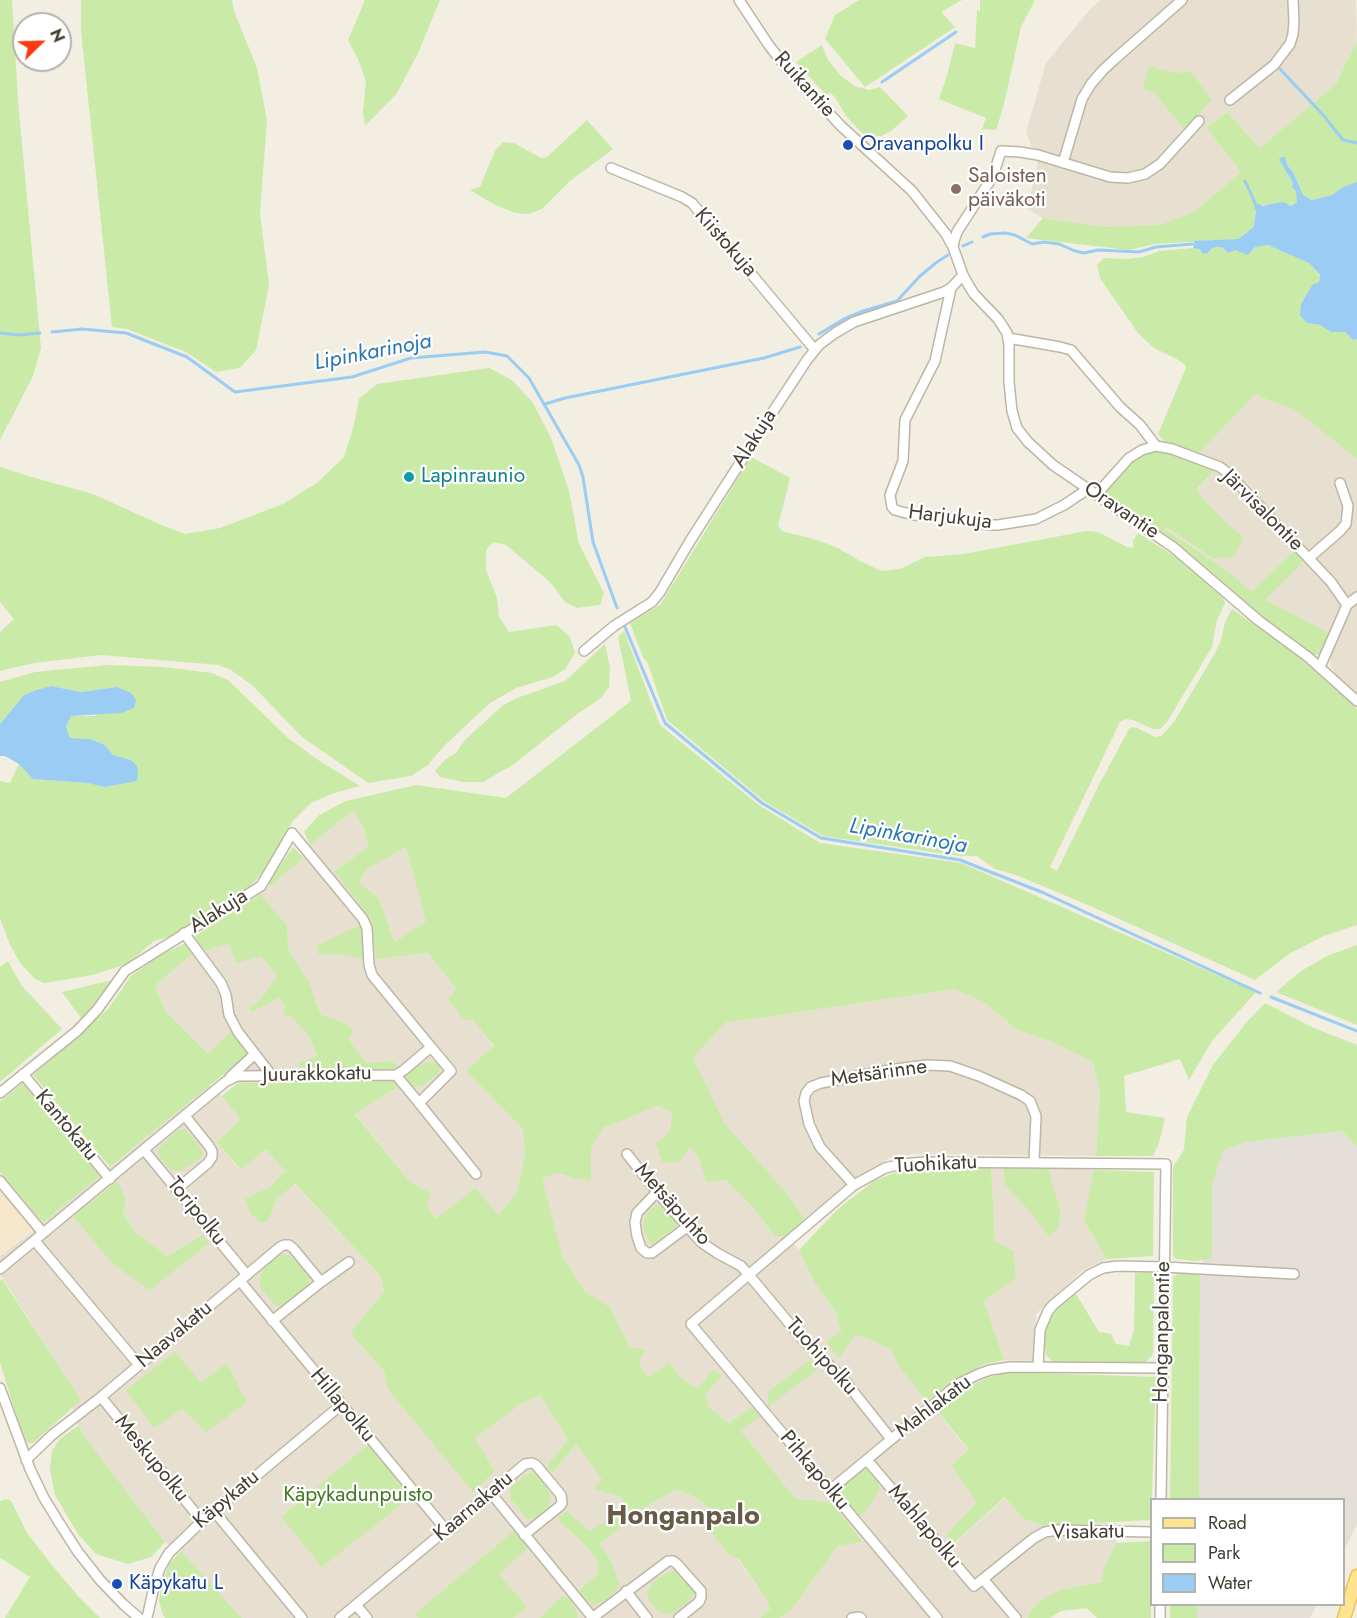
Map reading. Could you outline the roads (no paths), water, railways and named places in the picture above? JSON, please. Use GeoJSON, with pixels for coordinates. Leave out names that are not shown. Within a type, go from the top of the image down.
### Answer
{"type":"FeatureCollection","features":[{"type":"Feature","properties":{"kind":"main road"},"geometry":{"type":"LineString","coordinates":[[1344,1618],[1357,1576]]}},
{"type":"Feature","properties":{"kind":"street","name":"Ruikantie"},"geometry":{"type":"LineString","coordinates":[[739,0],[784,65],[841,126],[912,191],[946,234],[963,275]]}},
{"type":"Feature","properties":{"kind":"street"},"geometry":{"type":"LineString","coordinates":[[1063,163],[1082,99],[1091,84],[1109,64],[1182,0]]}},
{"type":"Feature","properties":{"kind":"street"},"geometry":{"type":"LineString","coordinates":[[1230,100],[1283,56],[1293,34],[1293,0]]}},
{"type":"Feature","properties":{"kind":"street"},"geometry":{"type":"LineString","coordinates":[[953,247],[957,232],[993,176],[1001,152],[1029,154],[1121,179],[1137,176],[1160,164],[1198,121]]}},
{"type":"Feature","properties":{"kind":"street","name":"Kiistokuja"},"geometry":{"type":"LineString","coordinates":[[611,168],[682,197],[692,204],[815,350]]}},
{"type":"Feature","properties":{"kind":"street"},"geometry":{"type":"LineString","coordinates":[[963,275],[974,294],[1002,324],[1008,338],[1060,346],[1071,350],[1113,400],[1140,425],[1156,446],[1142,450],[1129,458],[1092,492]]}},
{"type":"Feature","properties":{"kind":"street","name":"Alakuja"},"geometry":{"type":"LineString","coordinates":[[584,651],[614,626],[652,602],[660,592],[690,541],[815,350],[835,333],[854,322],[951,288],[963,275]]}},
{"type":"Feature","properties":{"kind":"street","name":"Harjukuja"},"geometry":{"type":"LineString","coordinates":[[951,288],[935,362],[905,420],[903,461],[890,495],[892,507],[913,515],[954,518],[990,525],[1036,519],[1092,492]]}},
{"type":"Feature","properties":{"kind":"street","name":"Oravantie"},"geometry":{"type":"LineString","coordinates":[[1008,338],[1010,397],[1012,411],[1021,435],[1053,465],[1173,547],[1232,599],[1320,667],[1357,701]]}},
{"type":"Feature","properties":{"kind":"street","name":"Järvisalontie"},"geometry":{"type":"LineString","coordinates":[[1156,446],[1172,448],[1228,473],[1331,582],[1347,605]]}},
{"type":"Feature","properties":{"kind":"street"},"geometry":{"type":"LineString","coordinates":[[1309,558],[1346,524],[1348,506],[1340,483]]}},
{"type":"Feature","properties":{"kind":"street"},"geometry":{"type":"LineString","coordinates":[[1320,667],[1347,605],[1357,597]]}},
{"type":"Feature","properties":{"kind":"street","name":"Alakuja"},"geometry":{"type":"LineString","coordinates":[[23,1074],[84,1024],[97,1010],[125,970],[261,886],[292,833],[363,919],[367,927],[369,965],[372,975],[431,1047]]}},
{"type":"Feature","properties":{"kind":"street"},"geometry":{"type":"LineString","coordinates":[[184,933],[221,983],[226,995],[229,1015],[238,1032],[272,1076]]}},
{"type":"Feature","properties":{"kind":"street"},"geometry":{"type":"LineString","coordinates":[[418,1103],[451,1071],[431,1047]]}},
{"type":"Feature","properties":{"kind":"street","name":"Juurakkokatu"},"geometry":{"type":"LineString","coordinates":[[0,1269],[225,1082],[237,1076],[396,1075],[431,1047]]}},
{"type":"Feature","properties":{"kind":"street"},"geometry":{"type":"LineString","coordinates":[[225,1082],[255,1054]]}},
{"type":"Feature","properties":{"kind":"street","name":"Metsärinne"},"geometry":{"type":"LineString","coordinates":[[854,1185],[820,1147],[809,1124],[804,1101],[806,1092],[811,1086],[821,1083],[927,1065],[950,1066],[979,1076],[1030,1101],[1036,1116],[1034,1162]]}},
{"type":"Feature","properties":{"kind":"street"},"geometry":{"type":"LineString","coordinates":[[0,1094],[23,1074]]}},
{"type":"Feature","properties":{"kind":"street","name":"Kantokatu"},"geometry":{"type":"LineString","coordinates":[[23,1074],[110,1179]]}},
{"type":"Feature","properties":{"kind":"street"},"geometry":{"type":"LineString","coordinates":[[396,1075],[476,1174]]}},
{"type":"Feature","properties":{"kind":"street"},"geometry":{"type":"LineString","coordinates":[[177,1189],[212,1157],[209,1146],[185,1116]]}},
{"type":"Feature","properties":{"kind":"street","name":"Toripolku"},"geometry":{"type":"LineString","coordinates":[[144,1150],[177,1189],[243,1278]]}},
{"type":"Feature","properties":{"kind":"street","name":"Metsäpuhto"},"geometry":{"type":"LineString","coordinates":[[627,1154],[701,1242],[717,1254],[741,1266],[749,1275]]}},
{"type":"Feature","properties":{"kind":"street","name":"Tuohikatu"},"geometry":{"type":"LineString","coordinates":[[691,1324],[854,1185],[885,1168],[925,1162],[1166,1164]]}},
{"type":"Feature","properties":{"kind":"street","name":"Honganpalontie"},"geometry":{"type":"LineString","coordinates":[[1161,1498],[1166,1164]]}},
{"type":"Feature","properties":{"kind":"street"},"geometry":{"type":"LineString","coordinates":[[0,1180],[43,1233]]}},
{"type":"Feature","properties":{"kind":"street"},"geometry":{"type":"LineString","coordinates":[[657,1192],[637,1213],[636,1230],[641,1248],[647,1253],[652,1253],[687,1227]]}},
{"type":"Feature","properties":{"kind":"street"},"geometry":{"type":"LineString","coordinates":[[35,1241],[138,1365]]}},
{"type":"Feature","properties":{"kind":"street","name":"Naavakatu"},"geometry":{"type":"LineString","coordinates":[[26,1460],[52,1435],[284,1245],[293,1248],[321,1281]]}},
{"type":"Feature","properties":{"kind":"street"},"geometry":{"type":"LineString","coordinates":[[272,1321],[321,1281],[349,1262]]}},
{"type":"Feature","properties":{"kind":"street"},"geometry":{"type":"LineString","coordinates":[[1038,1367],[1039,1339],[1045,1316],[1053,1305],[1089,1275],[1109,1266],[1294,1274]]}},
{"type":"Feature","properties":{"kind":"street","name":"Tuohipolku"},"geometry":{"type":"LineString","coordinates":[[749,1275],[804,1341],[841,1376],[891,1439]]}},
{"type":"Feature","properties":{"kind":"street","name":"Hillapolku"},"geometry":{"type":"LineString","coordinates":[[243,1278],[272,1321],[446,1530]]}},
{"type":"Feature","properties":{"kind":"street","name":"Pihkapolku"},"geometry":{"type":"LineString","coordinates":[[691,1324],[937,1618]]}},
{"type":"Feature","properties":{"kind":"street","name":"Mahlakatu"},"geometry":{"type":"LineString","coordinates":[[830,1490],[951,1390],[968,1379],[990,1370],[1038,1367],[1162,1368]]}},
{"type":"Feature","properties":{"kind":"street"},"geometry":{"type":"LineString","coordinates":[[0,1388],[26,1460],[44,1498],[78,1552],[100,1580],[139,1618]]}},
{"type":"Feature","properties":{"kind":"street","name":"Meskupolku"},"geometry":{"type":"LineString","coordinates":[[101,1397],[202,1521]]}},
{"type":"Feature","properties":{"kind":"street","name":"Käpykatu"},"geometry":{"type":"LineString","coordinates":[[147,1618],[160,1568],[180,1540],[341,1405]]}},
{"type":"Feature","properties":{"kind":"street","name":"Mahlapolku"},"geometry":{"type":"LineString","coordinates":[[867,1460],[974,1586],[983,1579]]}},
{"type":"Feature","properties":{"kind":"street","name":"Kaarnakatu"},"geometry":{"type":"LineString","coordinates":[[340,1618],[490,1492],[525,1464],[532,1463],[561,1495],[562,1500],[560,1506],[524,1534]]}},
{"type":"Feature","properties":{"kind":"street"},"geometry":{"type":"LineString","coordinates":[[490,1492],[593,1618],[668,1560],[677,1564],[701,1591],[699,1602],[679,1618]]}},
{"type":"Feature","properties":{"kind":"street"},"geometry":{"type":"LineString","coordinates":[[214,1511],[302,1618]]}},
{"type":"Feature","properties":{"kind":"street","name":"Visakatu"},"geometry":{"type":"LineString","coordinates":[[983,1579],[1028,1542],[1046,1532],[1058,1530],[1150,1532]]}},
{"type":"Feature","properties":{"kind":"street"},"geometry":{"type":"LineString","coordinates":[[983,1579],[1016,1618]]}},
{"type":"Feature","properties":{"kind":"street"},"geometry":{"type":"LineString","coordinates":[[626,1591],[647,1618]]}},
{"type":"Feature","properties":{"kind":"street"},"geometry":{"type":"LineString","coordinates":[[356,1605],[367,1618]]}},
{"type":"Feature","properties":{"kind":"street"},"geometry":{"type":"LineString","coordinates":[[852,1618],[861,1618]]}},
{"type":"Feature","properties":{"kind":"water"},"geometry":{"type":"Polygon","coordinates":[[[1285,157],[1303,195],[1312,200],[1332,195],[1343,187],[1357,182],[1357,339],[1353,340],[1345,332],[1331,332],[1320,325],[1307,323],[1300,315],[1301,304],[1312,285],[1319,282],[1320,275],[1309,263],[1268,245],[1255,247],[1248,255],[1235,250],[1228,253],[1222,247],[1211,249],[1207,254],[1202,253],[1200,249],[1193,248],[1194,241],[1238,239],[1254,226],[1256,211],[1254,207],[1258,204],[1263,206],[1284,202],[1291,206],[1297,202],[1296,191],[1292,187],[1293,183],[1279,159],[1285,157]]]}},
{"type":"Feature","properties":{"kind":"water"},"geometry":{"type":"Polygon","coordinates":[[[51,686],[81,692],[117,687],[131,693],[136,700],[134,708],[121,713],[71,716],[66,727],[70,738],[90,739],[105,745],[113,755],[131,760],[137,766],[137,781],[105,787],[87,783],[33,779],[19,764],[5,756],[0,756],[0,724],[24,695],[51,686]]]}},
{"type":"Feature","properties":{"kind":"waterway"},"geometry":{"type":"LineString","coordinates":[[882,82],[956,32]]}},
{"type":"Feature","properties":{"kind":"waterway"},"geometry":{"type":"LineString","coordinates":[[1280,69],[1343,140],[1357,143]]}},
{"type":"Feature","properties":{"kind":"waterway"},"geometry":{"type":"LineString","coordinates":[[1245,181],[1256,205]]}},
{"type":"Feature","properties":{"kind":"waterway"},"geometry":{"type":"LineString","coordinates":[[983,237],[1005,233],[1015,235],[1032,244],[1044,242],[1059,244],[1084,253],[1098,250],[1139,252],[1156,247],[1192,244]]}},
{"type":"Feature","properties":{"kind":"waterway"},"geometry":{"type":"LineString","coordinates":[[963,246],[972,242]]}},
{"type":"Feature","properties":{"kind":"waterway"},"geometry":{"type":"LineString","coordinates":[[819,334],[844,319],[897,301],[920,276],[948,255]]}},
{"type":"Feature","properties":{"kind":"waterway","name":"Lipinkarinoja"},"geometry":{"type":"LineString","coordinates":[[52,332],[82,329],[126,333],[187,357],[235,392],[352,377],[411,358],[485,352],[507,356],[529,378],[579,465],[593,542],[617,608]]}},
{"type":"Feature","properties":{"kind":"waterway","name":"Lipinkarinoja"},"geometry":{"type":"LineString","coordinates":[[0,333],[18,335],[40,333]]}},
{"type":"Feature","properties":{"kind":"waterway"},"geometry":{"type":"LineString","coordinates":[[545,404],[764,358],[800,347]]}},
{"type":"Feature","properties":{"kind":"waterway","name":"Lipinkarinoja"},"geometry":{"type":"LineString","coordinates":[[625,627],[665,723],[762,803],[821,838],[960,860],[1044,893],[1260,993]]}},
{"type":"Feature","properties":{"kind":"waterway","name":"Lipinkarinoja"},"geometry":{"type":"LineString","coordinates":[[1271,997],[1357,1031]]}},
{"type":"Feature","properties":{"kind":"place","name":"Oravanpolku I"},"geometry":{"type":"Point","coordinates":[848,145]}},
{"type":"Feature","properties":{"kind":"place","name":"Saloisten päiväkoti"},"geometry":{"type":"Point","coordinates":[956,189]}},
{"type":"Feature","properties":{"kind":"place","name":"Lapinraunio"},"geometry":{"type":"Point","coordinates":[409,477]}},
{"type":"Feature","properties":{"kind":"place","name":"Käpykatu L"},"geometry":{"type":"Point","coordinates":[117,1584]}},
{"type":"Feature","properties":{"kind":"district","name":"Honganpalo"},"geometry":{"type":"Point","coordinates":[683,1517]}},
{"type":"Feature","properties":{"kind":"park label","name":"Käpykadunpuisto"},"geometry":{"type":"Point","coordinates":[358,1496]}}]}
